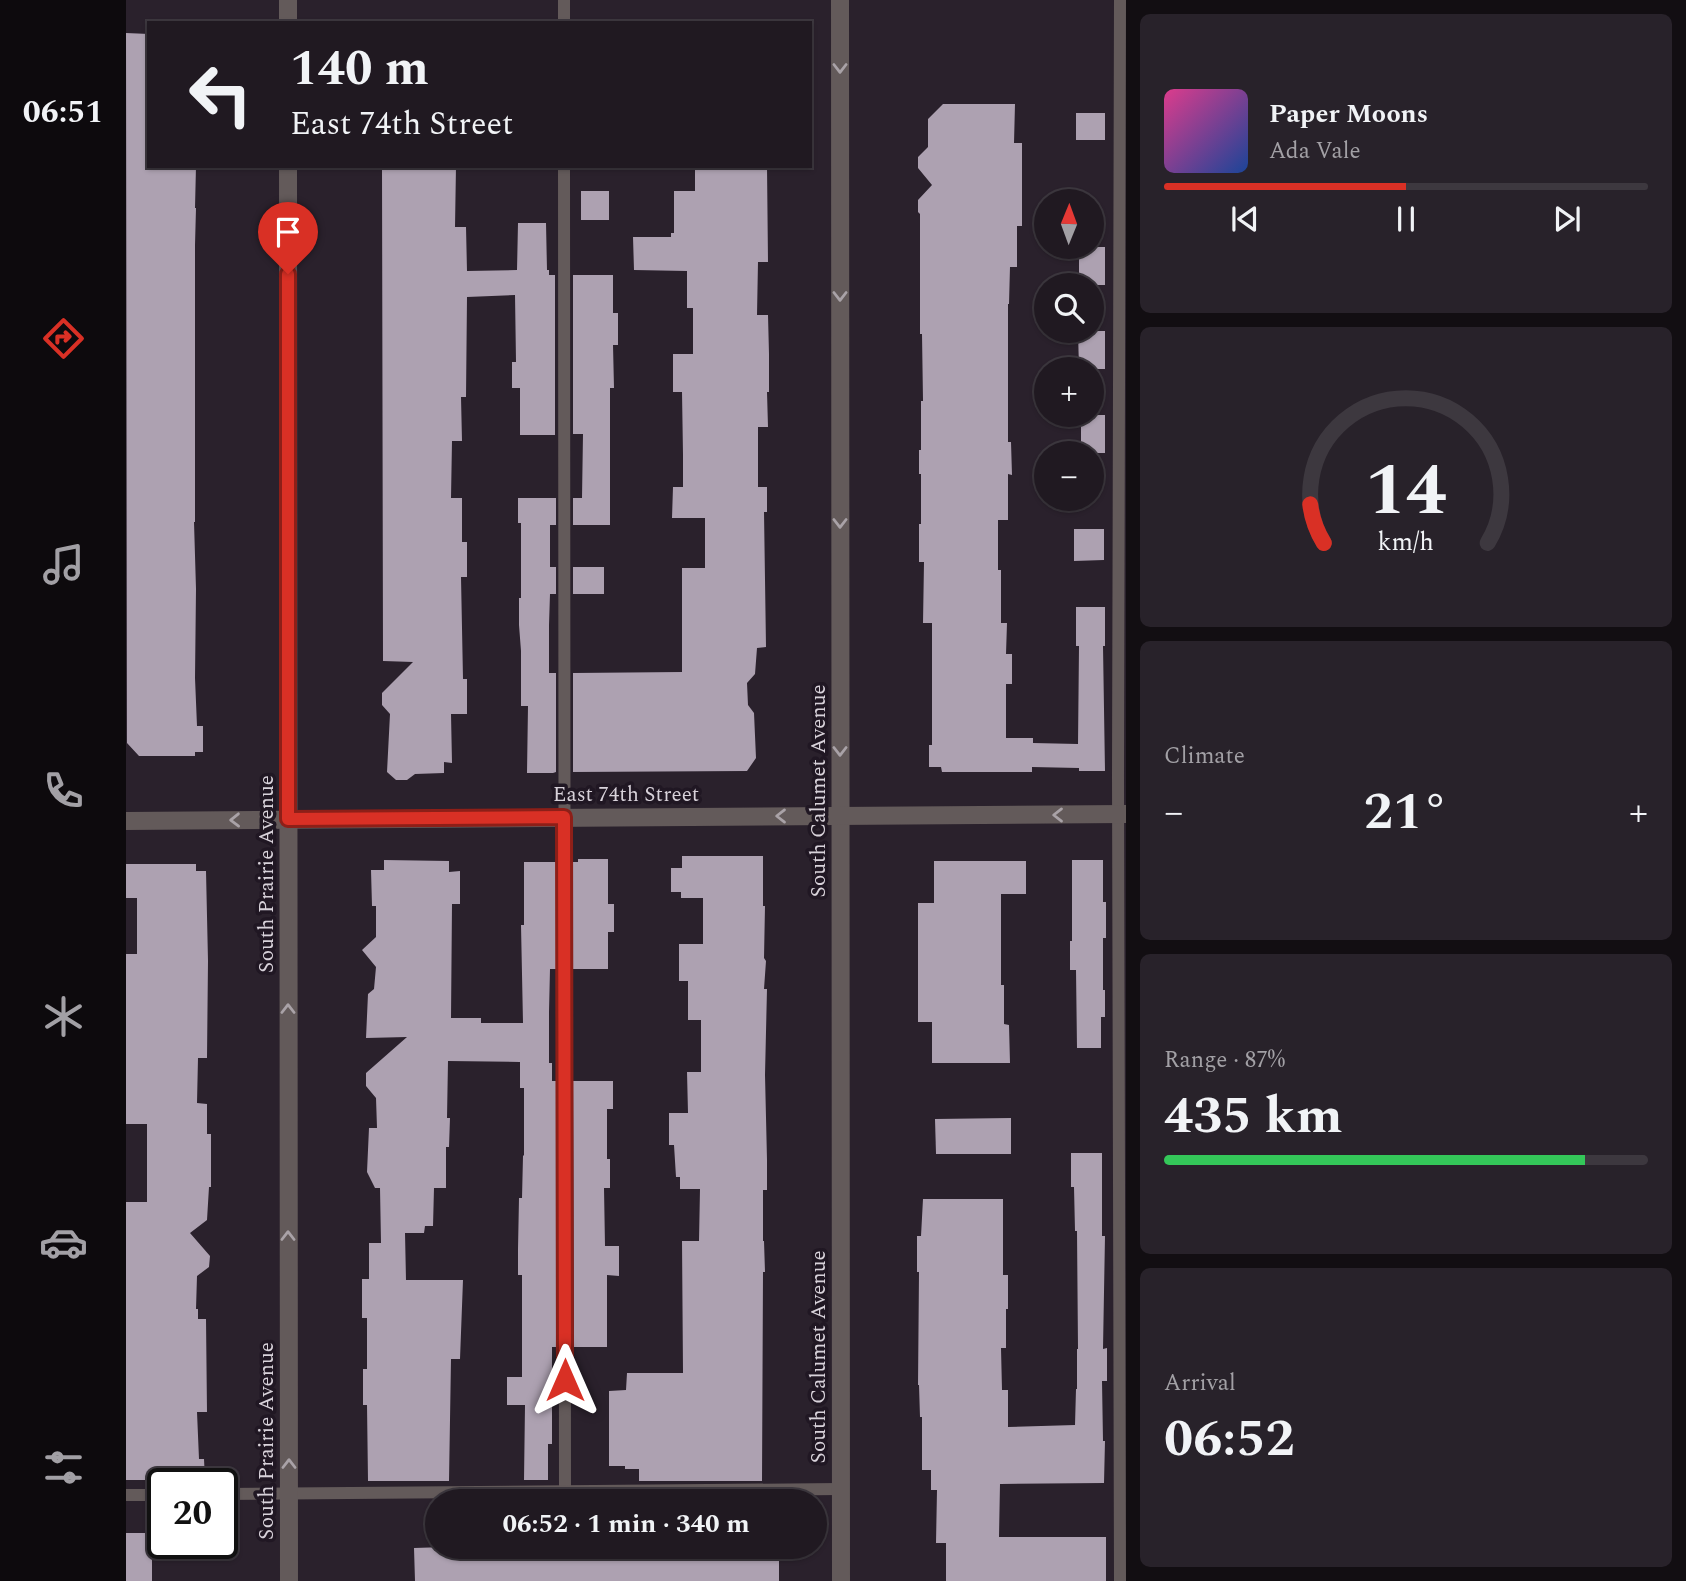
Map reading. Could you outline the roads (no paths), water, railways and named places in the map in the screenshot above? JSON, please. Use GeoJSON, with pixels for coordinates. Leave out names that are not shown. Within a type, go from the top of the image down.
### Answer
{"type":"FeatureCollection","features":[{"type":"Feature","properties":{"kind":"street"},"geometry":{"type":"LineString","coordinates":[[288,0],[288,21]]}},
{"type":"Feature","properties":{"kind":"street","name":"South Calumet Avenue"},"geometry":{"type":"LineString","coordinates":[[841,0],[841,1581]]}},
{"type":"Feature","properties":{"kind":"street","name":"South Prairie Avenue"},"geometry":{"type":"LineString","coordinates":[[288,168],[289,1581]]}},
{"type":"Feature","properties":{"kind":"street","name":"East 74th Street"},"geometry":{"type":"LineString","coordinates":[[126,821],[1122,814]]}},
{"type":"Feature","properties":{"kind":"lane"},"geometry":{"type":"LineString","coordinates":[[564,0],[564,21]]}},
{"type":"Feature","properties":{"kind":"lane"},"geometry":{"type":"LineString","coordinates":[[1120,0],[1120,1581]]}},
{"type":"Feature","properties":{"kind":"lane"},"geometry":{"type":"LineString","coordinates":[[564,168],[565,1489]]}},
{"type":"Feature","properties":{"kind":"lane"},"geometry":{"type":"LineString","coordinates":[[827,1489],[841,1489]]}},
{"type":"Feature","properties":{"kind":"lane"},"geometry":{"type":"LineString","coordinates":[[238,1494],[425,1492]]}},
{"type":"Feature","properties":{"kind":"lane"},"geometry":{"type":"LineString","coordinates":[[126,1495],[147,1494]]}}]}
